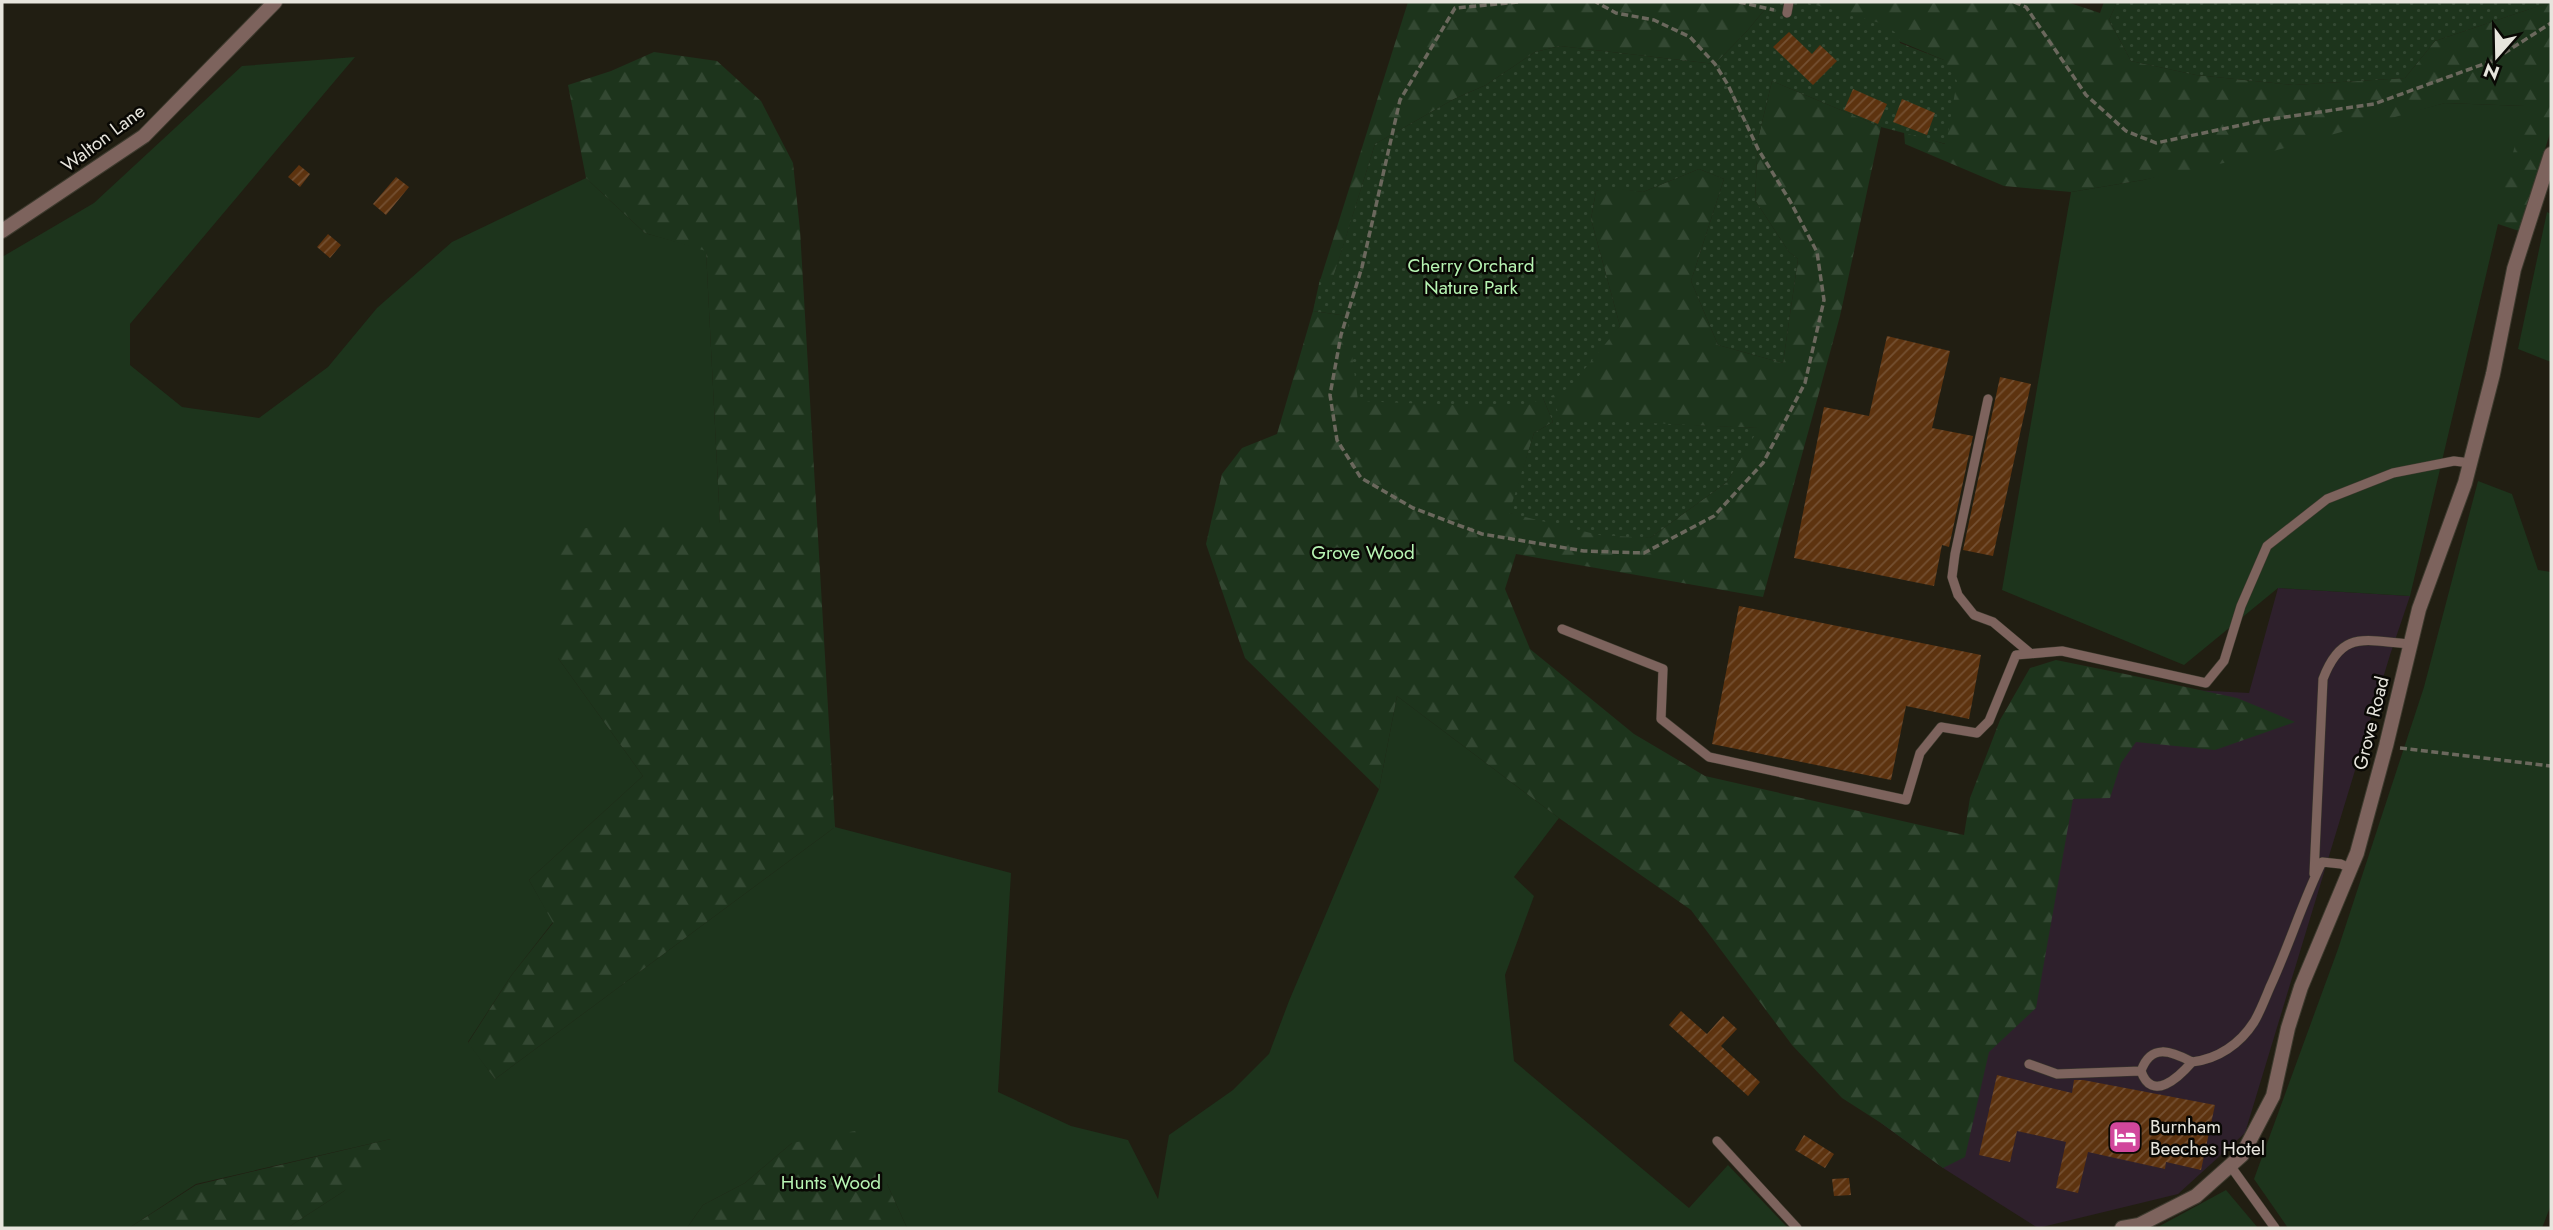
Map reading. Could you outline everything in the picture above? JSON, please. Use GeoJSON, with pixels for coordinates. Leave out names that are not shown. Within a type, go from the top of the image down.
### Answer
{"type":"FeatureCollection","features":[{"type":"Feature","properties":{"kind":"street","name":"Walton Lane"},"geometry":{"type":"LineString","coordinates":[[2,231],[144,136],[275,2]]}},
{"type":"Feature","properties":{"kind":"street","name":"Grove Road"},"geometry":{"type":"LineString","coordinates":[[2122,1228],[2139,1225],[2196,1196],[2242,1154],[2273,1096],[2288,1028],[2301,987],[2357,853],[2419,609],[2470,463],[2493,374],[2514,269],[2551,154]]}},
{"type":"Feature","properties":{"kind":"lane"},"geometry":{"type":"LineString","coordinates":[[1787,13],[1789,2]]}},
{"type":"Feature","properties":{"kind":"lane"},"geometry":{"type":"LineString","coordinates":[[1988,399],[1952,578],[1958,595],[1974,615],[1993,622],[2031,653]]}},
{"type":"Feature","properties":{"kind":"lane"},"geometry":{"type":"LineString","coordinates":[[1563,629],[1663,669],[1661,719],[1709,757],[1906,800],[1920,753],[1941,727],[1977,733],[1989,721],[2016,655],[2062,651],[2206,683],[2224,661],[2241,606],[2267,546],[2327,499],[2393,473],[2454,461],[2470,463]]}},
{"type":"Feature","properties":{"kind":"lane"},"geometry":{"type":"LineString","coordinates":[[2314,879],[2323,679],[2331,660],[2342,647],[2352,641],[2410,644]]}},
{"type":"Feature","properties":{"kind":"lane"},"geometry":{"type":"LineString","coordinates":[[2192,1062],[2179,1077],[2159,1086],[2143,1079],[2140,1071],[2145,1059],[2152,1053],[2167,1052],[2192,1062],[2210,1060],[2235,1045],[2254,1022],[2322,862],[2350,868]]}},
{"type":"Feature","properties":{"kind":"lane"},"geometry":{"type":"LineString","coordinates":[[2029,1064],[2057,1074],[2140,1071]]}},
{"type":"Feature","properties":{"kind":"lane"},"geometry":{"type":"LineString","coordinates":[[1717,1141],[1797,1228]]}},
{"type":"Feature","properties":{"kind":"lane"},"geometry":{"type":"LineString","coordinates":[[2229,1164],[2275,1228]]}},
{"type":"Feature","properties":{"kind":"path"},"geometry":{"type":"LineString","coordinates":[[1457,2],[1400,100],[1362,267],[1341,335],[1330,395],[1338,440],[1361,478],[1413,508],[1482,534],[1584,551],[1644,554],[1714,516],[1763,463],[1805,383],[1824,300],[1817,252],[1758,149],[1728,85],[1715,64],[1690,37],[1654,20],[1616,13],[1597,2]]}},
{"type":"Feature","properties":{"kind":"path"},"geometry":{"type":"LineString","coordinates":[[1455,8],[1518,2]]}},
{"type":"Feature","properties":{"kind":"path"},"geometry":{"type":"LineString","coordinates":[[1739,2],[1787,13]]}},
{"type":"Feature","properties":{"kind":"path"},"geometry":{"type":"LineString","coordinates":[[2014,2],[2026,7],[2085,95],[2126,131],[2156,143],[2265,120],[2374,104],[2492,61],[2551,23]]}},
{"type":"Feature","properties":{"kind":"path"},"geometry":{"type":"LineString","coordinates":[[2386,746],[2551,766]]}},
{"type":"Feature","properties":{"kind":"shaded area"},"geometry":{"type":"Polygon","coordinates":[[[2278,588],[2410,596],[2245,1133],[2178,1194],[2038,1228],[1943,1168],[1881,1123],[2050,682],[2249,693],[2278,588]]]}},
{"type":"Feature","properties":{"kind":"green space"},"geometry":{"type":"Polygon","coordinates":[[[1408,2],[1771,2],[1715,64],[1560,46],[1535,52],[1486,85],[1454,99],[1375,144],[1331,285],[1319,284],[1408,2]]]}},
{"type":"Feature","properties":{"kind":"green space","name":"Cherry Orchard Nature Park"},"geometry":{"type":"Polygon","coordinates":[[[1771,2],[1805,2],[1880,23],[1898,34],[1900,43],[1944,60],[1957,81],[1946,144],[1881,127],[1772,81],[1758,139],[1755,200],[1789,252],[1798,259],[1783,363],[1718,345],[1691,281],[1724,179],[1699,169],[1643,192],[1607,188],[1596,191],[1591,219],[1620,326],[1569,388],[1551,396],[1561,419],[1759,428],[1727,482],[1650,538],[1599,535],[1509,513],[1534,433],[1553,422],[1543,398],[1522,408],[1358,401],[1347,316],[1313,311],[1320,279],[1331,284],[1375,144],[1454,99],[1486,85],[1535,52],[1560,46],[1715,64],[1771,2]]]}},
{"type":"Feature","properties":{"kind":"green space"},"geometry":{"type":"Polygon","coordinates":[[[1805,2],[2067,2],[2100,13],[2104,2],[2117,2],[2109,20],[2131,61],[2196,75],[2294,85],[2405,78],[2435,41],[2551,2],[2551,130],[2519,231],[2495,223],[2525,106],[2445,103],[2252,157],[2071,192],[2004,186],[1905,144],[1904,132],[1945,144],[1944,60],[1805,2]]]}},
{"type":"Feature","properties":{"kind":"green space"},"geometry":{"type":"Polygon","coordinates":[[[2117,2],[2551,2],[2435,41],[2405,78],[2294,85],[2196,75],[2131,61],[2109,20],[2117,2]]]}},
{"type":"Feature","properties":{"kind":"green space"},"geometry":{"type":"Polygon","coordinates":[[[654,52],[717,61],[761,101],[793,163],[800,230],[835,827],[495,1079],[468,1043],[511,976],[553,923],[529,880],[643,776],[558,658],[561,529],[720,523],[706,251],[645,233],[586,178],[568,85],[611,71],[654,52]]]}},
{"type":"Feature","properties":{"kind":"green space"},"geometry":{"type":"Polygon","coordinates":[[[355,57],[130,324],[130,365],[182,407],[259,418],[328,367],[377,308],[452,242],[586,178],[645,233],[706,250],[720,523],[558,658],[643,776],[529,880],[553,922],[511,976],[468,1042],[495,1079],[835,827],[1011,873],[998,1092],[1071,1126],[1128,1140],[1158,1199],[1169,1135],[1233,1090],[1269,1054],[1379,789],[1397,696],[1559,818],[1514,877],[1534,896],[1505,975],[1514,1061],[1689,1208],[1728,1165],[1788,1228],[907,1228],[887,1184],[792,1143],[745,1183],[703,1205],[687,1228],[287,1228],[344,1191],[391,1139],[196,1184],[129,1228],[2,1228],[2,257],[94,203],[242,66],[355,57]]]}},
{"type":"Feature","properties":{"kind":"green space","name":"Grove Wood"},"geometry":{"type":"Polygon","coordinates":[[[1772,81],[1881,127],[1840,316],[1763,597],[1516,554],[1505,589],[1530,649],[1634,734],[1705,776],[1964,835],[1970,798],[2000,720],[2030,668],[2056,660],[2125,674],[2237,698],[2295,722],[2215,750],[2136,742],[2121,763],[2110,798],[2073,799],[2036,1008],[1989,1052],[1965,1157],[1943,1168],[1842,1098],[1792,1045],[1691,910],[1559,818],[1397,696],[1379,789],[1245,658],[1206,544],[1222,474],[1242,448],[1277,434],[1313,311],[1347,316],[1543,398],[1553,422],[1534,433],[1510,513],[1650,538],[1727,482],[1758,428],[1561,420],[1550,396],[1620,326],[1591,219],[1596,191],[1607,187],[1643,192],[1699,169],[1724,179],[1691,281],[1718,345],[1783,363],[1798,259],[1789,252],[1755,200],[1758,139],[1772,81]]]}},
{"type":"Feature","properties":{"kind":"green space"},"geometry":{"type":"Polygon","coordinates":[[[2445,103],[2526,106],[2410,596],[2278,588],[2184,665],[2002,590],[2071,192],[2143,180],[2445,103]]]}},
{"type":"Feature","properties":{"kind":"green space"},"geometry":{"type":"Polygon","coordinates":[[[2547,212],[2551,214],[2551,362],[2518,349],[2547,212]]]}},
{"type":"Feature","properties":{"kind":"green space"},"geometry":{"type":"Polygon","coordinates":[[[2478,481],[2512,494],[2538,570],[2551,572],[2551,1205],[2542,1228],[2288,1228],[2254,1179],[2338,949],[2424,687],[2478,481]]]}},
{"type":"Feature","properties":{"kind":"green space","name":"Hunts Wood"},"geometry":{"type":"Polygon","coordinates":[[[855,1131],[887,1184],[907,1228],[687,1228],[703,1205],[745,1183],[792,1143],[855,1131]]]}},
{"type":"Feature","properties":{"kind":"green space"},"geometry":{"type":"Polygon","coordinates":[[[391,1139],[406,1145],[344,1191],[287,1228],[129,1228],[196,1185],[391,1139]]]}},
{"type":"Feature","properties":{"kind":"green space"},"geometry":{"type":"Polygon","coordinates":[[[2226,1190],[2258,1228],[2156,1228],[2226,1190]]]}},
{"type":"Feature","properties":{"kind":"building"},"geometry":{"type":"Polygon","coordinates":[[[1789,32],[1812,54],[1820,45],[1837,61],[1813,85],[1773,47],[1789,32]]]}},
{"type":"Feature","properties":{"kind":"building"},"geometry":{"type":"Polygon","coordinates":[[[1853,89],[1887,104],[1878,124],[1844,110],[1853,89]]]}},
{"type":"Feature","properties":{"kind":"building"},"geometry":{"type":"Polygon","coordinates":[[[1902,99],[1935,113],[1927,135],[1893,122],[1902,99]]]}},
{"type":"Feature","properties":{"kind":"building"},"geometry":{"type":"Polygon","coordinates":[[[299,165],[310,174],[300,187],[288,177],[299,165]]]}},
{"type":"Feature","properties":{"kind":"building"},"geometry":{"type":"Polygon","coordinates":[[[396,177],[409,187],[386,215],[373,204],[396,177]]]}},
{"type":"Feature","properties":{"kind":"building"},"geometry":{"type":"Polygon","coordinates":[[[328,234],[341,245],[330,258],[317,247],[328,234]]]}},
{"type":"Feature","properties":{"kind":"building"},"geometry":{"type":"Polygon","coordinates":[[[1887,336],[1950,351],[1932,428],[1973,436],[1949,547],[1942,545],[1934,586],[1794,558],[1824,407],[1869,416],[1887,336]]]}},
{"type":"Feature","properties":{"kind":"building"},"geometry":{"type":"Polygon","coordinates":[[[2000,377],[2031,384],[1993,556],[1963,550],[2000,377]]]}},
{"type":"Feature","properties":{"kind":"building"},"geometry":{"type":"Polygon","coordinates":[[[1739,606],[1981,655],[1969,719],[1906,706],[1891,780],[1712,744],[1739,606]]]}},
{"type":"Feature","properties":{"kind":"building"},"geometry":{"type":"Polygon","coordinates":[[[1681,1011],[1707,1034],[1723,1016],[1737,1029],[1721,1046],[1760,1082],[1748,1096],[1669,1025],[1681,1011]]]}},
{"type":"Feature","properties":{"kind":"building","name":"Burnham Beeches Hotel"},"geometry":{"type":"Polygon","coordinates":[[[1997,1075],[2072,1093],[2074,1080],[2083,1080],[2215,1105],[2201,1170],[2166,1162],[2165,1169],[2088,1152],[2078,1193],[2056,1188],[2066,1142],[2017,1131],[2010,1162],[1979,1155],[1997,1075]]]}},
{"type":"Feature","properties":{"kind":"building"},"geometry":{"type":"Polygon","coordinates":[[[1804,1135],[1834,1154],[1825,1168],[1795,1150],[1804,1135]]]}},
{"type":"Feature","properties":{"kind":"building"},"geometry":{"type":"Polygon","coordinates":[[[1849,1178],[1851,1195],[1834,1196],[1832,1179],[1849,1178]]]}},
{"type":"Feature","properties":{"kind":"place","name":"Burnham Beeches Hotel"},"geometry":{"type":"Point","coordinates":[2125,1137]}}]}
